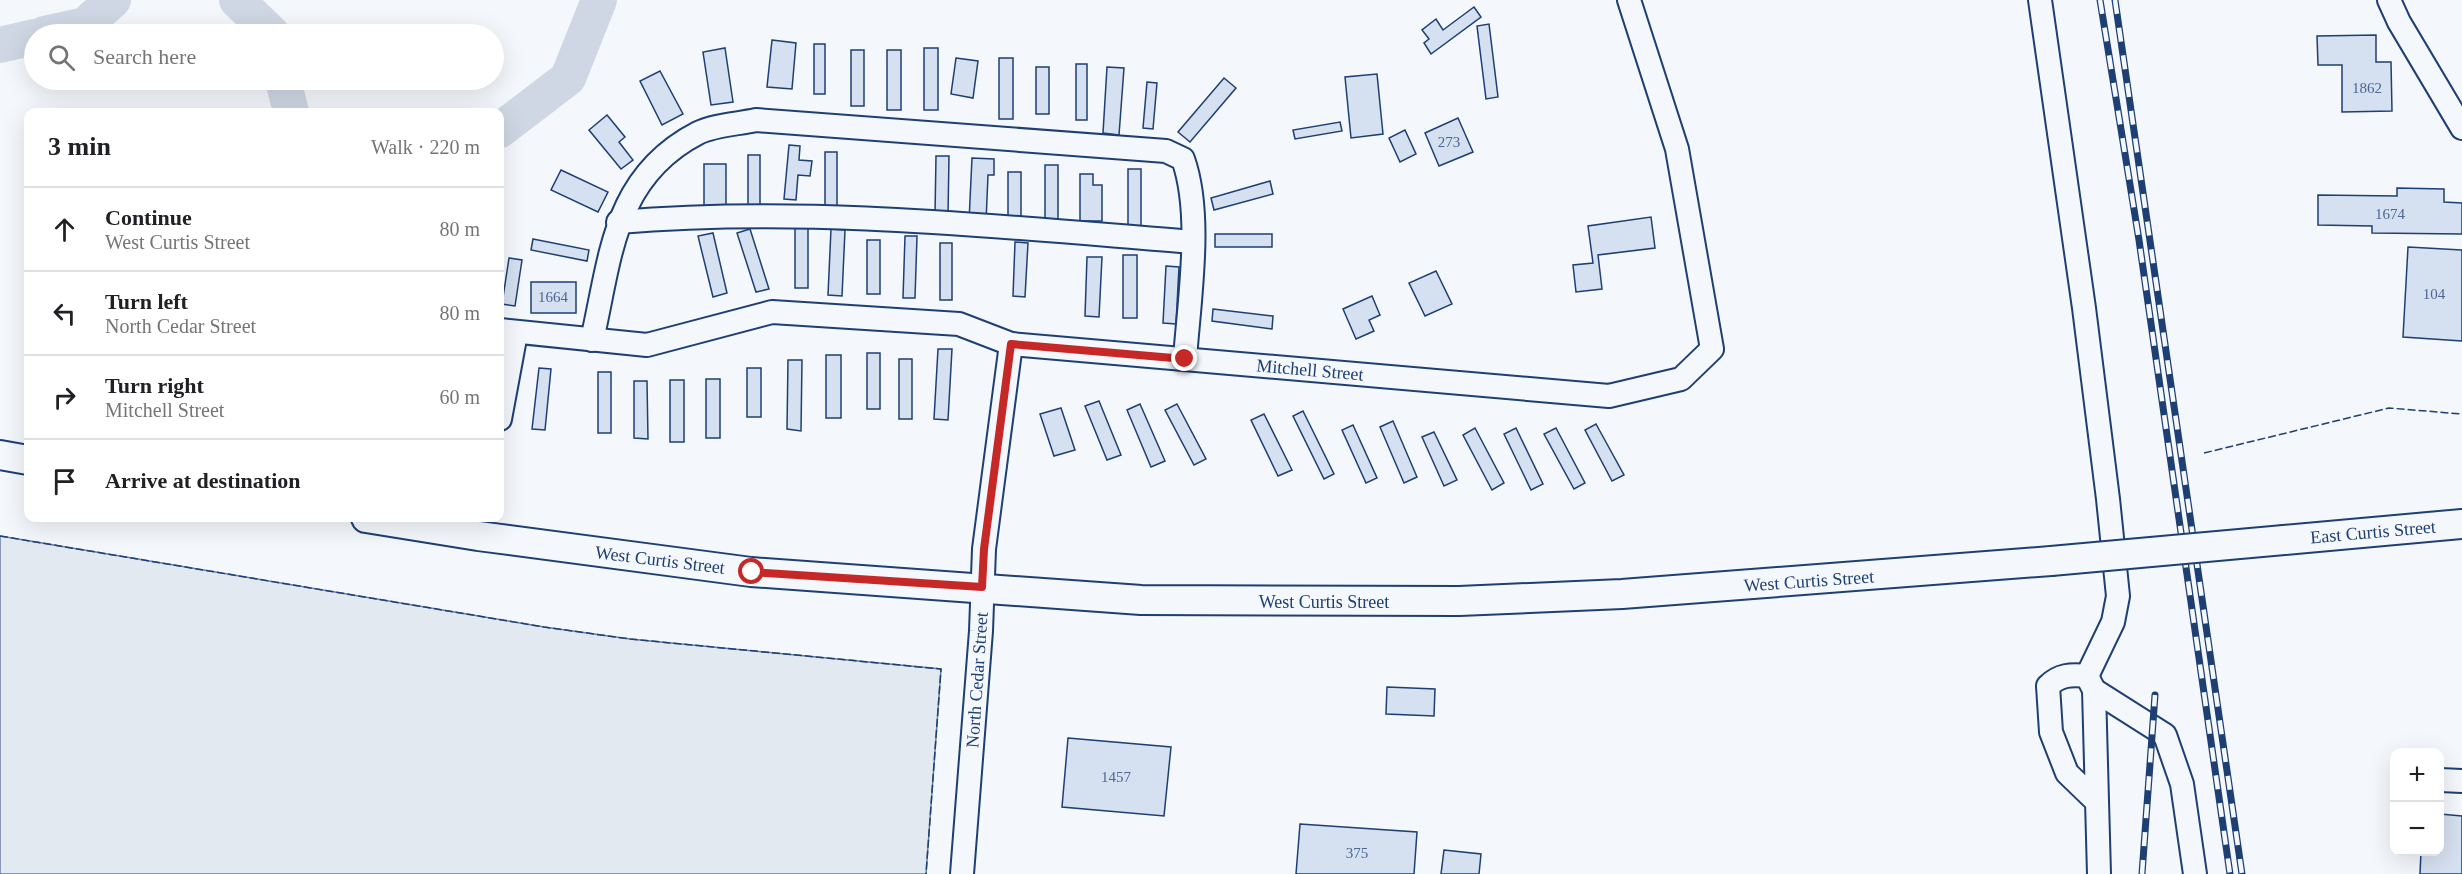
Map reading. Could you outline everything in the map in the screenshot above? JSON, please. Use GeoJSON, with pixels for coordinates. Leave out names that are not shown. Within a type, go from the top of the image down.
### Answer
{"type":"FeatureCollection","features":[{"type":"Feature","properties":{"kind":"main road"},"geometry":{"type":"LineString","coordinates":[[0,455],[24,459]]}},
{"type":"Feature","properties":{"kind":"main road","name":"West Curtis Street"},"geometry":{"type":"LineString","coordinates":[[417,522],[480,527],[752,572],[1141,600],[1460,602],[1622,594],[2051,561],[2284,540]]}},
{"type":"Feature","properties":{"kind":"main road","name":"East Curtis Street"},"geometry":{"type":"LineString","coordinates":[[2284,540],[2462,524]]}},
{"type":"Feature","properties":{"kind":"street","name":"Mitchell Street"},"geometry":{"type":"LineString","coordinates":[[508,331],[647,345],[772,312],[959,324],[1011,344],[1609,396],[1681,379],[1712,349],[1677,149],[1629,0]]}},
{"type":"Feature","properties":{"kind":"street"},"geometry":{"type":"LineString","coordinates":[[2040,0],[2084,308],[2118,596],[2113,622],[2091,683],[2099,874]]}},
{"type":"Feature","properties":{"kind":"street"},"geometry":{"type":"LineString","coordinates":[[2389,0],[2399,22],[2462,128]]}},
{"type":"Feature","properties":{"kind":"street"},"geometry":{"type":"LineString","coordinates":[[592,340],[618,222],[637,184],[664,156],[699,132],[756,120],[1166,151],[1183,159],[1190,178],[1193,242],[1185,359]]}},
{"type":"Feature","properties":{"kind":"street"},"geometry":{"type":"LineString","coordinates":[[618,222],[688,216],[878,217],[1193,242]]}},
{"type":"Feature","properties":{"kind":"street"},"geometry":{"type":"LineString","coordinates":[[504,375],[508,331]]}},
{"type":"Feature","properties":{"kind":"street","name":"North Cedar Street"},"geometry":{"type":"LineString","coordinates":[[962,874],[981,631],[984,549],[1011,344]]}},
{"type":"Feature","properties":{"kind":"street"},"geometry":{"type":"LineString","coordinates":[[2097,802],[2067,773],[2051,732],[2048,687],[2056,678],[2074,675],[2091,683],[2165,735],[2182,784],[2195,874]]}},
{"type":"Feature","properties":{"kind":"street"},"geometry":{"type":"LineString","coordinates":[[2444,780],[2462,781]]}},
{"type":"Feature","properties":{"kind":"shaded area"},"geometry":{"type":"Polygon","coordinates":[[[0,536],[544,627],[630,639],[941,669],[926,874],[0,874],[0,536]]]}},
{"type":"Feature","properties":{"kind":"building"},"geometry":{"type":"Polygon","coordinates":[[[1474,7],[1481,17],[1431,54],[1424,43],[1429,39],[1422,30],[1436,19],[1443,30],[1474,7]]]}},
{"type":"Feature","properties":{"kind":"building"},"geometry":{"type":"Polygon","coordinates":[[[1489,24],[1498,97],[1486,99],[1477,26],[1489,24]]]}},
{"type":"Feature","properties":{"kind":"building"},"geometry":{"type":"Polygon","coordinates":[[[2376,35],[2376,62],[2391,62],[2392,111],[2342,112],[2342,65],[2318,65],[2317,36],[2376,35]]]}},
{"type":"Feature","properties":{"kind":"building"},"geometry":{"type":"Polygon","coordinates":[[[772,40],[796,43],[792,89],[767,87],[772,40]]]}},
{"type":"Feature","properties":{"kind":"building"},"geometry":{"type":"Polygon","coordinates":[[[814,44],[825,44],[825,94],[814,94],[814,44]]]}},
{"type":"Feature","properties":{"kind":"building"},"geometry":{"type":"Polygon","coordinates":[[[725,48],[733,102],[711,105],[703,52],[725,48]]]}},
{"type":"Feature","properties":{"kind":"building"},"geometry":{"type":"Polygon","coordinates":[[[924,48],[938,48],[938,110],[924,110],[924,48]]]}},
{"type":"Feature","properties":{"kind":"building"},"geometry":{"type":"Polygon","coordinates":[[[851,50],[864,50],[864,106],[851,106],[851,50]]]}},
{"type":"Feature","properties":{"kind":"building"},"geometry":{"type":"Polygon","coordinates":[[[887,50],[901,50],[901,110],[887,110],[887,50]]]}},
{"type":"Feature","properties":{"kind":"building"},"geometry":{"type":"Polygon","coordinates":[[[956,58],[978,61],[973,98],[951,94],[956,58]]]}},
{"type":"Feature","properties":{"kind":"building"},"geometry":{"type":"Polygon","coordinates":[[[999,58],[1013,58],[1013,119],[999,119],[999,58]]]}},
{"type":"Feature","properties":{"kind":"building"},"geometry":{"type":"Polygon","coordinates":[[[1076,64],[1087,64],[1087,120],[1076,120],[1076,64]]]}},
{"type":"Feature","properties":{"kind":"building"},"geometry":{"type":"Polygon","coordinates":[[[1036,67],[1049,67],[1049,114],[1036,114],[1036,67]]]}},
{"type":"Feature","properties":{"kind":"building"},"geometry":{"type":"Polygon","coordinates":[[[1107,67],[1124,68],[1119,135],[1103,133],[1107,67]]]}},
{"type":"Feature","properties":{"kind":"building"},"geometry":{"type":"Polygon","coordinates":[[[660,71],[683,114],[662,125],[640,81],[660,71]]]}},
{"type":"Feature","properties":{"kind":"building"},"geometry":{"type":"Polygon","coordinates":[[[1377,74],[1383,134],[1351,138],[1345,77],[1377,74]]]}},
{"type":"Feature","properties":{"kind":"building"},"geometry":{"type":"Polygon","coordinates":[[[1224,78],[1236,88],[1190,142],[1178,132],[1224,78]]]}},
{"type":"Feature","properties":{"kind":"building"},"geometry":{"type":"Polygon","coordinates":[[[1147,82],[1157,83],[1153,129],[1143,128],[1147,82]]]}},
{"type":"Feature","properties":{"kind":"building"},"geometry":{"type":"Polygon","coordinates":[[[607,115],[625,137],[619,142],[633,160],[621,169],[589,130],[607,115]]]}},
{"type":"Feature","properties":{"kind":"building"},"geometry":{"type":"Polygon","coordinates":[[[1458,118],[1473,152],[1439,166],[1425,133],[1458,118]]]}},
{"type":"Feature","properties":{"kind":"building"},"geometry":{"type":"Polygon","coordinates":[[[1340,122],[1342,131],[1295,139],[1293,130],[1340,122]]]}},
{"type":"Feature","properties":{"kind":"building"},"geometry":{"type":"Polygon","coordinates":[[[1405,130],[1416,154],[1400,162],[1389,138],[1405,130]]]}},
{"type":"Feature","properties":{"kind":"building"},"geometry":{"type":"Polygon","coordinates":[[[789,145],[800,146],[799,160],[812,161],[810,176],[798,175],[796,200],[784,199],[789,145]]]}},
{"type":"Feature","properties":{"kind":"building"},"geometry":{"type":"Polygon","coordinates":[[[825,152],[837,152],[837,211],[825,211],[825,152]]]}},
{"type":"Feature","properties":{"kind":"building"},"geometry":{"type":"Polygon","coordinates":[[[748,155],[760,155],[760,217],[748,217],[748,155]]]}},
{"type":"Feature","properties":{"kind":"building"},"geometry":{"type":"Polygon","coordinates":[[[936,156],[949,156],[948,215],[935,215],[936,156]]]}},
{"type":"Feature","properties":{"kind":"building"},"geometry":{"type":"Polygon","coordinates":[[[972,158],[994,159],[994,175],[988,175],[986,222],[969,221],[972,158]]]}},
{"type":"Feature","properties":{"kind":"building"},"geometry":{"type":"Polygon","coordinates":[[[704,164],[726,164],[726,209],[704,209],[704,164]]]}},
{"type":"Feature","properties":{"kind":"building"},"geometry":{"type":"Polygon","coordinates":[[[1045,165],[1058,165],[1058,222],[1045,222],[1045,165]]]}},
{"type":"Feature","properties":{"kind":"building"},"geometry":{"type":"Polygon","coordinates":[[[1128,169],[1141,169],[1141,230],[1128,230],[1128,169]]]}},
{"type":"Feature","properties":{"kind":"building"},"geometry":{"type":"Polygon","coordinates":[[[561,170],[608,192],[598,212],[551,190],[561,170]]]}},
{"type":"Feature","properties":{"kind":"building"},"geometry":{"type":"Polygon","coordinates":[[[1008,172],[1021,172],[1021,221],[1008,221],[1008,172]]]}},
{"type":"Feature","properties":{"kind":"building"},"geometry":{"type":"Polygon","coordinates":[[[1080,174],[1093,174],[1093,185],[1102,185],[1102,221],[1080,221],[1080,174]]]}},
{"type":"Feature","properties":{"kind":"building"},"geometry":{"type":"Polygon","coordinates":[[[1270,181],[1273,194],[1214,210],[1211,198],[1270,181]]]}},
{"type":"Feature","properties":{"kind":"building"},"geometry":{"type":"Polygon","coordinates":[[[2397,188],[2444,189],[2444,202],[2462,203],[2462,234],[2372,233],[2372,226],[2318,225],[2318,195],[2397,196],[2397,188]]]}},
{"type":"Feature","properties":{"kind":"building"},"geometry":{"type":"Polygon","coordinates":[[[1651,217],[1655,248],[1598,255],[1602,289],[1576,292],[1573,265],[1593,263],[1588,226],[1651,217]]]}},
{"type":"Feature","properties":{"kind":"building"},"geometry":{"type":"Polygon","coordinates":[[[795,224],[808,224],[808,288],[795,288],[795,224]]]}},
{"type":"Feature","properties":{"kind":"building"},"geometry":{"type":"Polygon","coordinates":[[[750,229],[769,289],[756,292],[737,233],[750,229]]]}},
{"type":"Feature","properties":{"kind":"building"},"geometry":{"type":"Polygon","coordinates":[[[831,229],[845,230],[842,296],[828,295],[831,229]]]}},
{"type":"Feature","properties":{"kind":"building"},"geometry":{"type":"Polygon","coordinates":[[[713,233],[727,293],[713,297],[698,236],[713,233]]]}},
{"type":"Feature","properties":{"kind":"building"},"geometry":{"type":"Polygon","coordinates":[[[1215,234],[1272,234],[1272,247],[1215,247],[1215,234]]]}},
{"type":"Feature","properties":{"kind":"building"},"geometry":{"type":"Polygon","coordinates":[[[905,236],[917,236],[915,298],[903,298],[905,236]]]}},
{"type":"Feature","properties":{"kind":"building"},"geometry":{"type":"Polygon","coordinates":[[[533,239],[589,250],[587,261],[531,250],[533,239]]]}},
{"type":"Feature","properties":{"kind":"building"},"geometry":{"type":"Polygon","coordinates":[[[867,240],[880,240],[880,294],[867,294],[867,240]]]}},
{"type":"Feature","properties":{"kind":"building"},"geometry":{"type":"Polygon","coordinates":[[[1015,242],[1028,243],[1025,297],[1013,296],[1015,242]]]}},
{"type":"Feature","properties":{"kind":"building"},"geometry":{"type":"Polygon","coordinates":[[[940,243],[952,243],[952,300],[940,300],[940,243]]]}},
{"type":"Feature","properties":{"kind":"building"},"geometry":{"type":"Polygon","coordinates":[[[2408,247],[2462,250],[2462,341],[2403,337],[2408,247]]]}},
{"type":"Feature","properties":{"kind":"building"},"geometry":{"type":"Polygon","coordinates":[[[1123,255],[1137,255],[1137,318],[1123,318],[1123,255]]]}},
{"type":"Feature","properties":{"kind":"building"},"geometry":{"type":"Polygon","coordinates":[[[1087,257],[1102,257],[1099,317],[1085,316],[1087,257]]]}},
{"type":"Feature","properties":{"kind":"building"},"geometry":{"type":"Polygon","coordinates":[[[509,258],[522,260],[515,306],[504,304],[509,258]]]}},
{"type":"Feature","properties":{"kind":"building"},"geometry":{"type":"Polygon","coordinates":[[[1166,266],[1179,267],[1176,324],[1163,323],[1166,266]]]}},
{"type":"Feature","properties":{"kind":"building"},"geometry":{"type":"Polygon","coordinates":[[[1436,271],[1452,304],[1425,316],[1409,283],[1436,271]]]}},
{"type":"Feature","properties":{"kind":"building"},"geometry":{"type":"Polygon","coordinates":[[[531,282],[576,282],[576,313],[531,313],[531,282]]]}},
{"type":"Feature","properties":{"kind":"building"},"geometry":{"type":"Polygon","coordinates":[[[1372,296],[1380,315],[1369,320],[1374,331],[1356,339],[1343,309],[1372,296]]]}},
{"type":"Feature","properties":{"kind":"building"},"geometry":{"type":"Polygon","coordinates":[[[1213,309],[1273,316],[1272,329],[1212,321],[1213,309]]]}},
{"type":"Feature","properties":{"kind":"building"},"geometry":{"type":"Polygon","coordinates":[[[938,349],[952,349],[948,420],[934,419],[938,349]]]}},
{"type":"Feature","properties":{"kind":"building"},"geometry":{"type":"Polygon","coordinates":[[[867,353],[880,353],[880,409],[867,409],[867,353]]]}},
{"type":"Feature","properties":{"kind":"building"},"geometry":{"type":"Polygon","coordinates":[[[826,355],[841,355],[841,418],[826,418],[826,355]]]}},
{"type":"Feature","properties":{"kind":"building"},"geometry":{"type":"Polygon","coordinates":[[[899,359],[912,359],[912,419],[899,419],[899,359]]]}},
{"type":"Feature","properties":{"kind":"building"},"geometry":{"type":"Polygon","coordinates":[[[788,360],[802,360],[801,431],[787,429],[788,360]]]}},
{"type":"Feature","properties":{"kind":"building"},"geometry":{"type":"Polygon","coordinates":[[[539,368],[551,369],[545,430],[532,429],[539,368]]]}},
{"type":"Feature","properties":{"kind":"building"},"geometry":{"type":"Polygon","coordinates":[[[747,368],[761,368],[761,417],[747,417],[747,368]]]}},
{"type":"Feature","properties":{"kind":"building"},"geometry":{"type":"Polygon","coordinates":[[[598,372],[611,372],[611,433],[598,433],[598,372]]]}},
{"type":"Feature","properties":{"kind":"building"},"geometry":{"type":"Polygon","coordinates":[[[706,379],[720,379],[720,438],[706,438],[706,379]]]}},
{"type":"Feature","properties":{"kind":"building"},"geometry":{"type":"Polygon","coordinates":[[[670,380],[684,380],[684,442],[670,442],[670,380]]]}},
{"type":"Feature","properties":{"kind":"building"},"geometry":{"type":"Polygon","coordinates":[[[634,381],[647,381],[648,439],[634,438],[634,381]]]}},
{"type":"Feature","properties":{"kind":"building"},"geometry":{"type":"Polygon","coordinates":[[[1099,401],[1121,455],[1107,460],[1085,406],[1099,401]]]}},
{"type":"Feature","properties":{"kind":"building"},"geometry":{"type":"Polygon","coordinates":[[[1140,404],[1165,461],[1151,467],[1127,410],[1140,404]]]}},
{"type":"Feature","properties":{"kind":"building"},"geometry":{"type":"Polygon","coordinates":[[[1177,404],[1206,459],[1194,465],[1165,410],[1177,404]]]}},
{"type":"Feature","properties":{"kind":"building"},"geometry":{"type":"Polygon","coordinates":[[[1061,408],[1075,450],[1054,456],[1040,414],[1061,408]]]}},
{"type":"Feature","properties":{"kind":"building"},"geometry":{"type":"Polygon","coordinates":[[[1303,411],[1334,474],[1324,479],[1293,416],[1303,411]]]}},
{"type":"Feature","properties":{"kind":"building"},"geometry":{"type":"Polygon","coordinates":[[[1264,414],[1292,470],[1278,476],[1251,420],[1264,414]]]}},
{"type":"Feature","properties":{"kind":"building"},"geometry":{"type":"Polygon","coordinates":[[[1393,421],[1417,477],[1404,483],[1380,427],[1393,421]]]}},
{"type":"Feature","properties":{"kind":"building"},"geometry":{"type":"Polygon","coordinates":[[[1596,424],[1624,475],[1612,481],[1585,430],[1596,424]]]}},
{"type":"Feature","properties":{"kind":"building"},"geometry":{"type":"Polygon","coordinates":[[[1353,425],[1377,478],[1366,483],[1342,430],[1353,425]]]}},
{"type":"Feature","properties":{"kind":"building"},"geometry":{"type":"Polygon","coordinates":[[[1475,428],[1504,483],[1492,490],[1463,435],[1475,428]]]}},
{"type":"Feature","properties":{"kind":"building"},"geometry":{"type":"Polygon","coordinates":[[[1516,428],[1543,484],[1531,490],[1504,434],[1516,428]]]}},
{"type":"Feature","properties":{"kind":"building"},"geometry":{"type":"Polygon","coordinates":[[[1556,428],[1585,483],[1574,489],[1544,434],[1556,428]]]}},
{"type":"Feature","properties":{"kind":"building"},"geometry":{"type":"Polygon","coordinates":[[[1434,432],[1457,480],[1444,486],[1422,437],[1434,432]]]}},
{"type":"Feature","properties":{"kind":"building"},"geometry":{"type":"Polygon","coordinates":[[[1387,687],[1435,689],[1434,716],[1386,714],[1387,687]]]}},
{"type":"Feature","properties":{"kind":"building"},"geometry":{"type":"Polygon","coordinates":[[[1068,738],[1171,747],[1164,816],[1062,807],[1068,738]]]}},
{"type":"Feature","properties":{"kind":"building"},"geometry":{"type":"Polygon","coordinates":[[[2444,814],[2462,816],[2462,874],[2420,874],[2421,856],[2444,856],[2444,814]]]}},
{"type":"Feature","properties":{"kind":"building"},"geometry":{"type":"Polygon","coordinates":[[[1300,824],[1417,832],[1414,874],[1296,874],[1300,824]]]}},
{"type":"Feature","properties":{"kind":"building"},"geometry":{"type":"Polygon","coordinates":[[[1444,850],[1481,854],[1479,874],[1441,874],[1444,850]]]}},
{"type":"Feature","properties":{"kind":"waterway"},"geometry":{"type":"LineString","coordinates":[[86,24],[113,0]]}},
{"type":"Feature","properties":{"kind":"waterway"},"geometry":{"type":"LineString","coordinates":[[237,0],[262,24]]}},
{"type":"Feature","properties":{"kind":"waterway"},"geometry":{"type":"LineString","coordinates":[[504,127],[568,78],[599,0]]}},
{"type":"Feature","properties":{"kind":"waterway"},"geometry":{"type":"LineString","coordinates":[[0,45],[24,39]]}},
{"type":"Feature","properties":{"kind":"waterway"},"geometry":{"type":"LineString","coordinates":[[286,90],[290,108]]}},
{"type":"Feature","properties":{"kind":"railway"},"geometry":{"type":"LineString","coordinates":[[2100,0],[2139,240],[2230,874]]}},
{"type":"Feature","properties":{"kind":"railway"},"geometry":{"type":"LineString","coordinates":[[2115,0],[2242,874]]}},
{"type":"Feature","properties":{"kind":"railway"},"geometry":{"type":"LineString","coordinates":[[2142,874],[2155,695]]}},
{"type":"Feature","properties":{"kind":"fence"},"geometry":{"type":"LineString","coordinates":[[2204,453],[2389,408],[2462,414]]}},
{"type":"Feature","properties":{"kind":"fence"},"geometry":{"type":"LineString","coordinates":[[0,536],[544,627],[630,639],[941,669],[926,874]]}},
{"type":"Feature","properties":{"kind":"route"},"geometry":{"type":"LineString","coordinates":[[752,572],[982,587],[984,549],[1011,344],[1185,359]]}}]}
